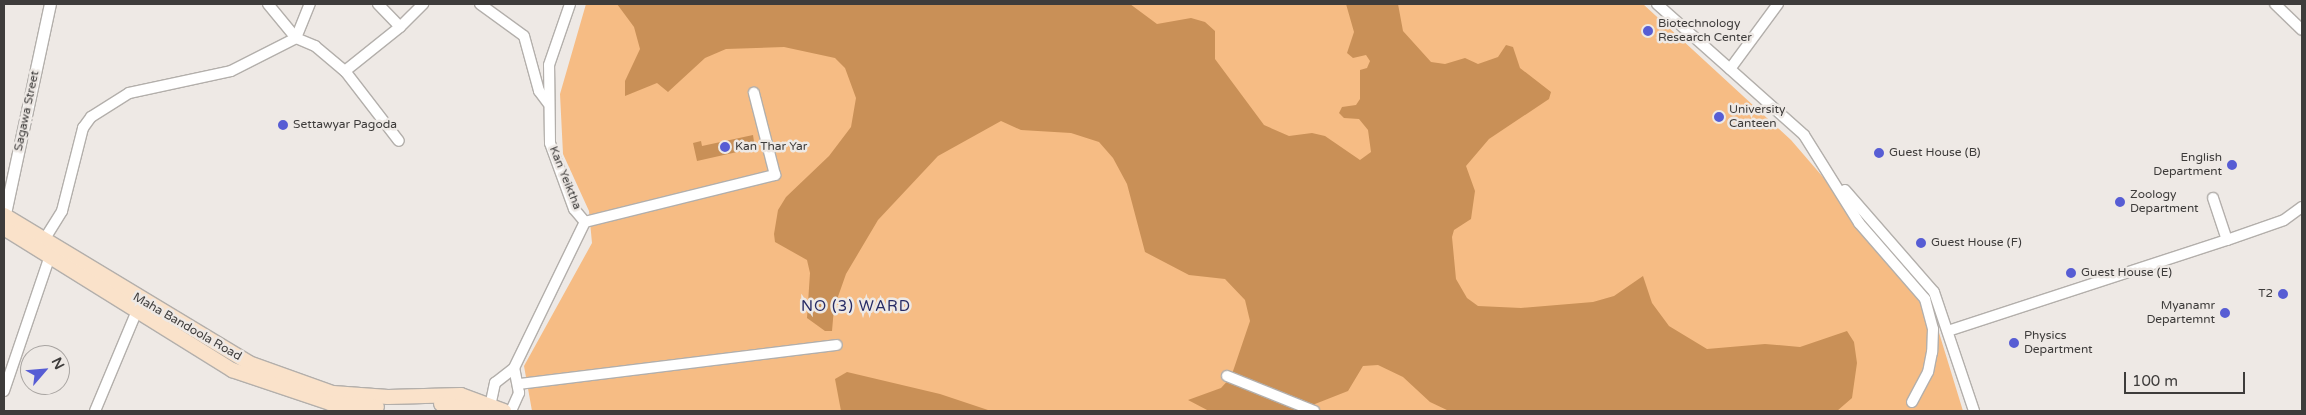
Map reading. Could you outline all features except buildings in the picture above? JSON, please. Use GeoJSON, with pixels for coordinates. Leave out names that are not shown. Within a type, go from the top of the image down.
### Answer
{"type":"FeatureCollection","features":[{"type":"Feature","properties":{"kind":"main road","name":"Maha Bandoola Road"},"geometry":{"type":"LineString","coordinates":[[4,219],[139,306],[227,353],[330,402],[461,395],[487,409],[504,411]]}},
{"type":"Feature","properties":{"kind":"street","name":"Sagawa Street"},"geometry":{"type":"LineString","coordinates":[[4,219],[50,4]]}},
{"type":"Feature","properties":{"kind":"street"},"geometry":{"type":"LineString","coordinates":[[268,4],[296,38],[315,46],[344,71],[399,141]]}},
{"type":"Feature","properties":{"kind":"street"},"geometry":{"type":"LineString","coordinates":[[4,391],[62,211],[84,128],[106,104],[146,89],[231,71],[296,38],[310,4]]}},
{"type":"Feature","properties":{"kind":"street"},"geometry":{"type":"LineString","coordinates":[[378,4],[400,27]]}},
{"type":"Feature","properties":{"kind":"street"},"geometry":{"type":"LineString","coordinates":[[344,71],[400,27],[423,4]]}},
{"type":"Feature","properties":{"kind":"street"},"geometry":{"type":"LineString","coordinates":[[480,4],[524,36],[539,91],[548,103]]}},
{"type":"Feature","properties":{"kind":"street","name":"Kan Yeiktha"},"geometry":{"type":"LineString","coordinates":[[514,368],[585,222],[574,209],[550,142],[549,65],[570,4]]}},
{"type":"Feature","properties":{"kind":"street"},"geometry":{"type":"LineString","coordinates":[[1657,4],[1804,135],[1830,172],[1859,223],[1925,299],[1933,329],[1932,352],[1928,372],[1912,402]]}},
{"type":"Feature","properties":{"kind":"street"},"geometry":{"type":"LineString","coordinates":[[1730,69],[1778,4]]}},
{"type":"Feature","properties":{"kind":"street"},"geometry":{"type":"LineString","coordinates":[[2279,5],[2302,30]]}},
{"type":"Feature","properties":{"kind":"street"},"geometry":{"type":"LineString","coordinates":[[533,66],[549,65]]}},
{"type":"Feature","properties":{"kind":"street"},"geometry":{"type":"LineString","coordinates":[[585,222],[775,175],[754,93]]}},
{"type":"Feature","properties":{"kind":"street"},"geometry":{"type":"LineString","coordinates":[[1830,172],[1934,292],[1974,411]]}},
{"type":"Feature","properties":{"kind":"street"},"geometry":{"type":"LineString","coordinates":[[2213,198],[2227,240]]}},
{"type":"Feature","properties":{"kind":"street"},"geometry":{"type":"LineString","coordinates":[[1948,331],[2227,240],[2284,220],[2302,207]]}},
{"type":"Feature","properties":{"kind":"street"},"geometry":{"type":"LineString","coordinates":[[95,411],[139,306]]}},
{"type":"Feature","properties":{"kind":"street"},"geometry":{"type":"LineString","coordinates":[[519,384],[837,345]]}},
{"type":"Feature","properties":{"kind":"street"},"geometry":{"type":"LineString","coordinates":[[487,409],[495,383],[514,368],[519,384],[518,397],[511,411]]}},
{"type":"Feature","properties":{"kind":"street"},"geometry":{"type":"LineString","coordinates":[[1227,376],[1314,411]]}},
{"type":"Feature","properties":{"kind":"shaded area"},"geometry":{"type":"Polygon","coordinates":[[[586,4],[1643,4],[1791,140],[1929,300],[1963,411],[532,411],[524,366],[592,243],[589,211],[563,154],[560,94],[586,4]]]}},
{"type":"Feature","properties":{"kind":"shaded area"},"geometry":{"type":"Polygon","coordinates":[[[617,4],[1130,4],[1157,24],[1191,18],[1205,22],[1215,31],[1215,59],[1264,125],[1289,136],[1312,133],[1325,136],[1360,160],[1371,152],[1368,130],[1359,119],[1344,118],[1339,113],[1342,107],[1356,105],[1360,99],[1360,70],[1367,68],[1370,61],[1366,55],[1353,58],[1347,53],[1354,32],[1346,4],[1398,4],[1403,31],[1431,62],[1445,64],[1465,58],[1478,64],[1498,57],[1506,45],[1513,47],[1520,68],[1551,92],[1549,99],[1489,139],[1466,166],[1475,191],[1471,219],[1454,230],[1452,237],[1456,279],[1467,298],[1478,306],[1521,308],[1593,302],[1614,296],[1643,276],[1652,303],[1669,326],[1707,349],[1765,344],[1800,347],[1847,331],[1854,342],[1857,363],[1852,398],[1837,411],[1449,411],[1430,402],[1403,377],[1378,365],[1363,366],[1348,391],[1315,404],[1311,411],[1209,411],[1188,400],[1221,388],[1231,377],[1250,321],[1245,300],[1225,279],[1189,275],[1145,252],[1127,184],[1113,158],[1099,142],[1071,133],[1021,130],[1001,121],[938,156],[878,220],[846,274],[834,308],[832,331],[825,331],[807,318],[810,273],[807,260],[775,242],[774,234],[778,210],[786,197],[829,156],[851,127],[856,98],[845,68],[835,58],[784,47],[726,49],[705,58],[668,92],[657,83],[625,96],[625,81],[640,49],[634,27],[617,4]]]}},
{"type":"Feature","properties":{"kind":"shaded area","name":"Kan Thar Yar"},"geometry":{"type":"Polygon","coordinates":[[[753,135],[755,148],[697,161],[693,143],[701,141],[702,146],[753,135]]]}},
{"type":"Feature","properties":{"kind":"shaded area"},"geometry":{"type":"Polygon","coordinates":[[[847,372],[940,394],[991,411],[841,411],[835,379],[847,372]]]}},
{"type":"Feature","properties":{"kind":"place","name":"Biotechnology Research Center"},"geometry":{"type":"Point","coordinates":[1648,31]}},
{"type":"Feature","properties":{"kind":"place","name":"University Canteen"},"geometry":{"type":"Point","coordinates":[1719,117]}},
{"type":"Feature","properties":{"kind":"place","name":"Settawyar Pagoda"},"geometry":{"type":"Point","coordinates":[283,125]}},
{"type":"Feature","properties":{"kind":"place","name":"Kan Thar Yar"},"geometry":{"type":"Point","coordinates":[725,147]}},
{"type":"Feature","properties":{"kind":"place","name":"Guest House (B)"},"geometry":{"type":"Point","coordinates":[1879,153]}},
{"type":"Feature","properties":{"kind":"place","name":"English Department"},"geometry":{"type":"Point","coordinates":[2232,165]}},
{"type":"Feature","properties":{"kind":"place","name":"Zoology Department"},"geometry":{"type":"Point","coordinates":[2120,202]}},
{"type":"Feature","properties":{"kind":"place","name":"Guest House (F)"},"geometry":{"type":"Point","coordinates":[1921,243]}},
{"type":"Feature","properties":{"kind":"place","name":"Guest House (E)"},"geometry":{"type":"Point","coordinates":[2071,273]}},
{"type":"Feature","properties":{"kind":"place","name":"T2"},"geometry":{"type":"Point","coordinates":[2283,294]}},
{"type":"Feature","properties":{"kind":"place","name":"Myanamr Departemnt"},"geometry":{"type":"Point","coordinates":[2225,313]}},
{"type":"Feature","properties":{"kind":"place","name":"Physics Department"},"geometry":{"type":"Point","coordinates":[2014,343]}},
{"type":"Feature","properties":{"kind":"district","name":"NO (3) WARD"},"geometry":{"type":"Point","coordinates":[856,307]}}]}
